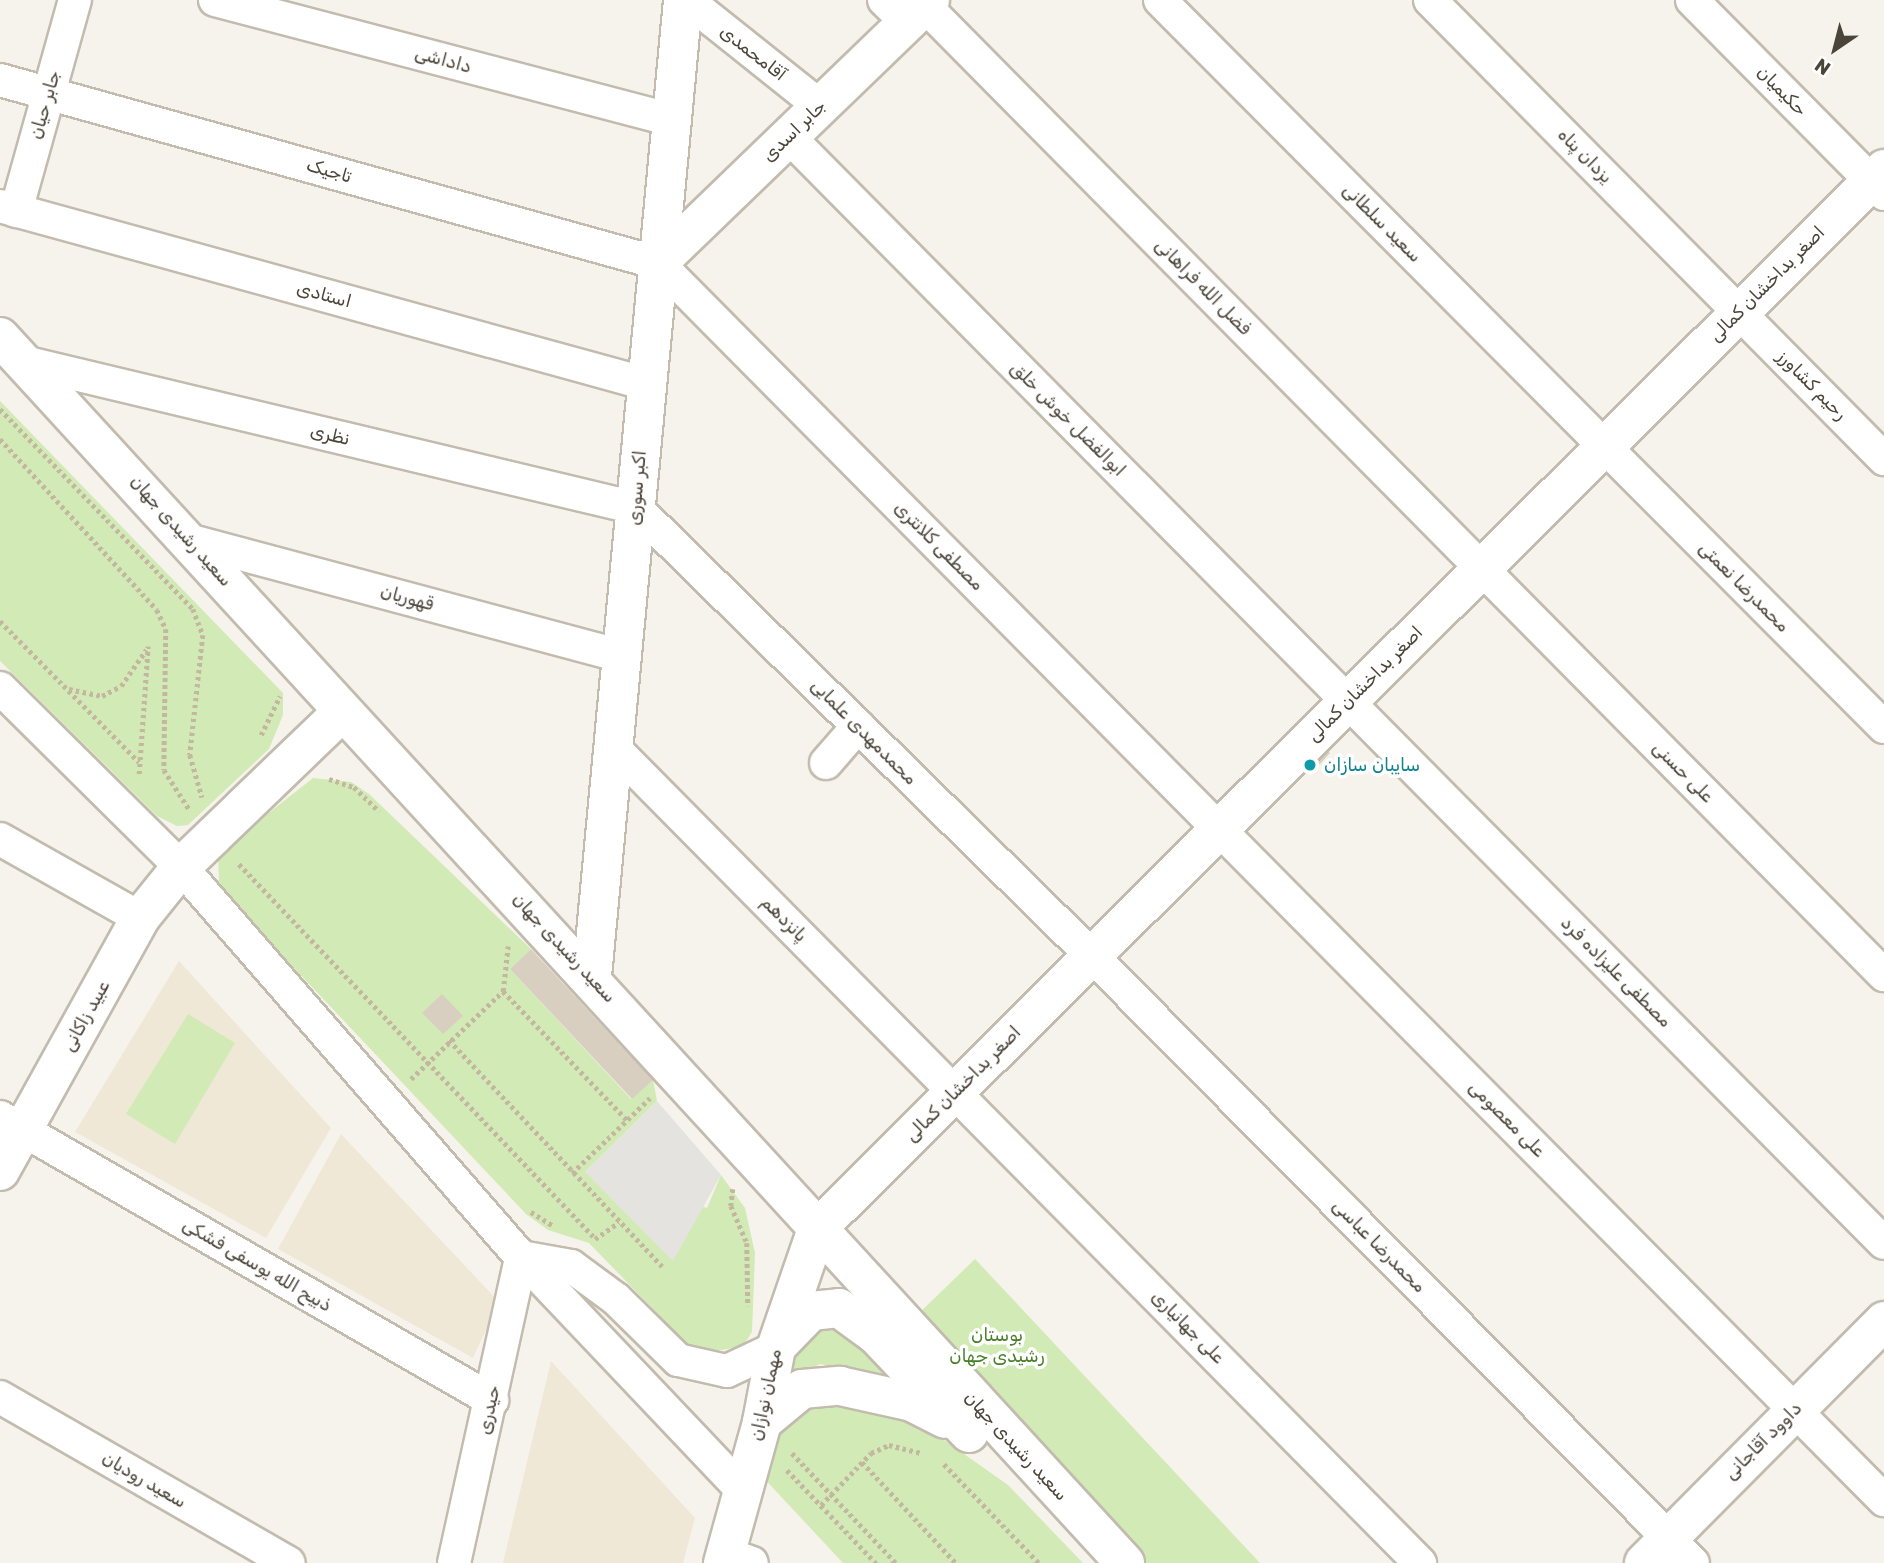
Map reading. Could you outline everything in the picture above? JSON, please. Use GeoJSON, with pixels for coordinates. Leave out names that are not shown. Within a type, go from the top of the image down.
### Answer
{"type":"FeatureCollection","features":[{"type":"Feature","properties":{"kind":"street","name":"جابر حیان"},"geometry":{"type":"LineString","coordinates":[[8,209],[49,93],[75,0]]}},
{"type":"Feature","properties":{"kind":"street","name":"داداشی"},"geometry":{"type":"LineString","coordinates":[[215,0],[672,120]]}},
{"type":"Feature","properties":{"kind":"street","name":"اکبر سوری"},"geometry":{"type":"LineString","coordinates":[[592,976],[685,0]]}},
{"type":"Feature","properties":{"kind":"street","name":"آقامحمدی"},"geometry":{"type":"LineString","coordinates":[[685,0],[820,106]]}},
{"type":"Feature","properties":{"kind":"street","name":"سعید سلطانی"},"geometry":{"type":"LineString","coordinates":[[1160,0],[1604,446]]}},
{"type":"Feature","properties":{"kind":"street","name":"یزدان پناه"},"geometry":{"type":"LineString","coordinates":[[1430,0],[1739,312]]}},
{"type":"Feature","properties":{"kind":"street","name":"حکیمیان"},"geometry":{"type":"LineString","coordinates":[[1692,0],[1880,181]]}},
{"type":"Feature","properties":{"kind":"street","name":"جابر اسدی"},"geometry":{"type":"LineString","coordinates":[[659,263],[820,106],[911,7]]}},
{"type":"Feature","properties":{"kind":"street","name":"فضل الله فراهانی"},"geometry":{"type":"LineString","coordinates":[[911,7],[1482,568]]}},
{"type":"Feature","properties":{"kind":"street","name":"تاجیک"},"geometry":{"type":"LineString","coordinates":[[0,80],[659,263]]}},
{"type":"Feature","properties":{"kind":"street","name":"ابوالفضل خوش خلق"},"geometry":{"type":"LineString","coordinates":[[789,137],[1348,702]]}},
{"type":"Feature","properties":{"kind":"street","name":"اصغر بداخشان کمالی"},"geometry":{"type":"LineString","coordinates":[[817,1229],[1739,312],[1880,181]]}},
{"type":"Feature","properties":{"kind":"street","name":"استادی"},"geometry":{"type":"LineString","coordinates":[[8,209],[647,384]]}},
{"type":"Feature","properties":{"kind":"street","name":"مصطفی کلانتری"},"geometry":{"type":"LineString","coordinates":[[659,263],[1219,829]]}},
{"type":"Feature","properties":{"kind":"street","name":"رحیم کشاورز"},"geometry":{"type":"LineString","coordinates":[[1739,312],[1884,458]]}},
{"type":"Feature","properties":{"kind":"street","name":"نظری"},"geometry":{"type":"LineString","coordinates":[[12,349],[636,508]]}},
{"type":"Feature","properties":{"kind":"street","name":"سعید رشیدی جهان"},"geometry":{"type":"LineString","coordinates":[[12,349],[192,541],[342,712],[592,976],[817,1229],[1125,1563]]}},
{"type":"Feature","properties":{"kind":"street","name":"محمدرضا نعمتی"},"geometry":{"type":"LineString","coordinates":[[1604,446],[1884,727]]}},
{"type":"Feature","properties":{"kind":"street","name":"محمدمهدی علمایی"},"geometry":{"type":"LineString","coordinates":[[636,508],[1091,956]]}},
{"type":"Feature","properties":{"kind":"street","name":"قهوریان"},"geometry":{"type":"LineString","coordinates":[[192,541],[621,656]]}},
{"type":"Feature","properties":{"kind":"street","name":"علی حسنی"},"geometry":{"type":"LineString","coordinates":[[1482,568],[1884,975]]}},
{"type":"Feature","properties":{"kind":"street"},"geometry":{"type":"LineString","coordinates":[[0,688],[181,867],[521,1257],[743,1491]]}},
{"type":"Feature","properties":{"kind":"street","name":"مصطفی علیزاده فرد"},"geometry":{"type":"LineString","coordinates":[[1348,702],[1884,1243]]}},
{"type":"Feature","properties":{"kind":"street","name":"عبید زاکانی"},"geometry":{"type":"LineString","coordinates":[[0,1171],[11,1124],[140,918],[181,867],[203,818],[342,712]]}},
{"type":"Feature","properties":{"kind":"street"},"geometry":{"type":"LineString","coordinates":[[827,763],[858,726]]}},
{"type":"Feature","properties":{"kind":"street","name":"پانزدهم"},"geometry":{"type":"LineString","coordinates":[[613,747],[955,1091]]}},
{"type":"Feature","properties":{"kind":"street","name":"علی معصومی"},"geometry":{"type":"LineString","coordinates":[[1219,829],[1884,1500]]}},
{"type":"Feature","properties":{"kind":"street"},"geometry":{"type":"LineString","coordinates":[[0,839],[140,918]]}},
{"type":"Feature","properties":{"kind":"street","name":"محمدرضا عباسی"},"geometry":{"type":"LineString","coordinates":[[1091,956],[1655,1550],[1693,1563]]}},
{"type":"Feature","properties":{"kind":"street","name":"علی جهانیاری"},"geometry":{"type":"LineString","coordinates":[[955,1091],[1420,1563]]}},
{"type":"Feature","properties":{"kind":"street","name":"ذبیح الله یوسفی فشکی"},"geometry":{"type":"LineString","coordinates":[[11,1124],[492,1400]]}},
{"type":"Feature","properties":{"kind":"street","name":"مهمان نوازان"},"geometry":{"type":"LineString","coordinates":[[733,1560],[743,1491],[760,1431],[776,1348],[817,1229]]}},
{"type":"Feature","properties":{"kind":"street"},"geometry":{"type":"LineString","coordinates":[[521,1257],[571,1266],[616,1299],[678,1360],[727,1371],[776,1348]]}},
{"type":"Feature","properties":{"kind":"street","name":"حیدری"},"geometry":{"type":"LineString","coordinates":[[454,1563],[492,1400],[521,1257]]}},
{"type":"Feature","properties":{"kind":"street","name":"سعید رشیدی جهان"},"geometry":{"type":"LineString","coordinates":[[776,1348],[811,1311],[839,1308],[876,1335],[1094,1563]]}},
{"type":"Feature","properties":{"kind":"street","name":"داوود آقاجانی"},"geometry":{"type":"LineString","coordinates":[[1655,1550],[1884,1321]]}},
{"type":"Feature","properties":{"kind":"street"},"geometry":{"type":"LineString","coordinates":[[760,1431],[802,1389],[840,1386],[912,1402],[966,1429]]}},
{"type":"Feature","properties":{"kind":"street","name":"سعید رودیان"},"geometry":{"type":"LineString","coordinates":[[0,1396],[289,1563]]}},
{"type":"Feature","properties":{"kind":"path"},"geometry":{"type":"LineString","coordinates":[[0,409],[193,609],[203,635],[190,755],[203,818]]}},
{"type":"Feature","properties":{"kind":"path"},"geometry":{"type":"LineString","coordinates":[[0,439],[157,610],[166,629],[164,770],[203,818],[604,1248]]}},
{"type":"Feature","properties":{"kind":"path"},"geometry":{"type":"LineString","coordinates":[[0,621],[139,762]]}},
{"type":"Feature","properties":{"kind":"path"},"geometry":{"type":"LineString","coordinates":[[65,688],[103,696],[121,686],[148,646],[139,762],[143,783]]}},
{"type":"Feature","properties":{"kind":"path"},"geometry":{"type":"LineString","coordinates":[[256,740],[296,660]]}},
{"type":"Feature","properties":{"kind":"path"},"geometry":{"type":"LineString","coordinates":[[317,781],[354,787],[388,821]]}},
{"type":"Feature","properties":{"kind":"path"},"geometry":{"type":"LineString","coordinates":[[203,818],[212,793]]}},
{"type":"Feature","properties":{"kind":"path"},"geometry":{"type":"LineString","coordinates":[[180,819],[203,818]]}},
{"type":"Feature","properties":{"kind":"path"},"geometry":{"type":"LineString","coordinates":[[408,1082],[426,1060],[503,991],[515,895]]}},
{"type":"Feature","properties":{"kind":"path"},"geometry":{"type":"LineString","coordinates":[[499,936],[508,945]]}},
{"type":"Feature","properties":{"kind":"path"},"geometry":{"type":"LineString","coordinates":[[503,991],[627,1120]]}},
{"type":"Feature","properties":{"kind":"path"},"geometry":{"type":"LineString","coordinates":[[449,1040],[662,1266]]}},
{"type":"Feature","properties":{"kind":"path"},"geometry":{"type":"LineString","coordinates":[[572,1173],[676,1073]]}},
{"type":"Feature","properties":{"kind":"path"},"geometry":{"type":"LineString","coordinates":[[746,1316],[747,1243],[729,1197],[749,1153]]}},
{"type":"Feature","properties":{"kind":"path"},"geometry":{"type":"LineString","coordinates":[[760,1431],[831,1494],[896,1563]]}},
{"type":"Feature","properties":{"kind":"path"},"geometry":{"type":"LineString","coordinates":[[760,1431],[821,1505],[876,1563]]}},
{"type":"Feature","properties":{"kind":"path"},"geometry":{"type":"LineString","coordinates":[[821,1505],[862,1462],[889,1445],[927,1455]]}},
{"type":"Feature","properties":{"kind":"path"},"geometry":{"type":"LineString","coordinates":[[939,1460],[1039,1563]]}},
{"type":"Feature","properties":{"kind":"path"},"geometry":{"type":"LineString","coordinates":[[862,1462],[956,1563]]}},
{"type":"Feature","properties":{"kind":"shaded area"},"geometry":{"type":"Polygon","coordinates":[[[179,961],[331,1128],[266,1238],[75,1132],[179,961]]]}},
{"type":"Feature","properties":{"kind":"shaded area"},"geometry":{"type":"Polygon","coordinates":[[[657,1101],[721,1175],[673,1261],[585,1172],[657,1101]]]}},
{"type":"Feature","properties":{"kind":"shaded area"},"geometry":{"type":"Polygon","coordinates":[[[341,1134],[499,1302],[473,1358],[278,1249],[341,1134]]]}},
{"type":"Feature","properties":{"kind":"shaded area"},"geometry":{"type":"Polygon","coordinates":[[[551,1361],[695,1518],[683,1563],[503,1563],[551,1361]]]}},
{"type":"Feature","properties":{"kind":"green space"},"geometry":{"type":"Polygon","coordinates":[[[0,401],[283,693],[283,715],[269,749],[188,825],[177,826],[157,816],[0,661],[0,401]]]}},
{"type":"Feature","properties":{"kind":"green space"},"geometry":{"type":"Polygon","coordinates":[[[313,778],[351,782],[369,794],[531,949],[510,969],[631,1099],[653,1080],[657,1101],[585,1172],[707,1208],[721,1175],[745,1208],[755,1253],[752,1332],[743,1346],[711,1352],[689,1346],[589,1243],[548,1230],[526,1214],[230,900],[219,882],[218,853],[313,778]]]}},
{"type":"Feature","properties":{"kind":"green space"},"geometry":{"type":"Polygon","coordinates":[[[188,1014],[235,1043],[175,1144],[126,1114],[188,1014]]]}},
{"type":"Feature","properties":{"kind":"green space","name":"بوستان رشیدی جهان"},"geometry":{"type":"Polygon","coordinates":[[[975,1259],[1260,1563],[1141,1563],[912,1320],[975,1259]]]}},
{"type":"Feature","properties":{"kind":"green space"},"geometry":{"type":"Polygon","coordinates":[[[837,1323],[906,1383],[820,1364],[786,1380],[795,1349],[813,1326],[837,1323]]]}},
{"type":"Feature","properties":{"kind":"green space"},"geometry":{"type":"Polygon","coordinates":[[[818,1401],[889,1415],[930,1430],[1008,1485],[1083,1563],[843,1563],[758,1472],[781,1421],[818,1401]]]}},
{"type":"Feature","properties":{"kind":"building","name":"سایبان سازان"},"geometry":{"type":"Polygon","coordinates":[[[1322,746],[1330,753],[1312,773],[1292,757],[1322,746]]]}},
{"type":"Feature","properties":{"kind":"building"},"geometry":{"type":"Polygon","coordinates":[[[531,949],[653,1080],[632,1099],[510,969],[531,949]]]}},
{"type":"Feature","properties":{"kind":"building"},"geometry":{"type":"Polygon","coordinates":[[[442,994],[463,1016],[443,1034],[422,1013],[442,994]]]}},
{"type":"Feature","properties":{"kind":"place","name":"سایبان سازان"},"geometry":{"type":"Point","coordinates":[1310,765]}}]}
